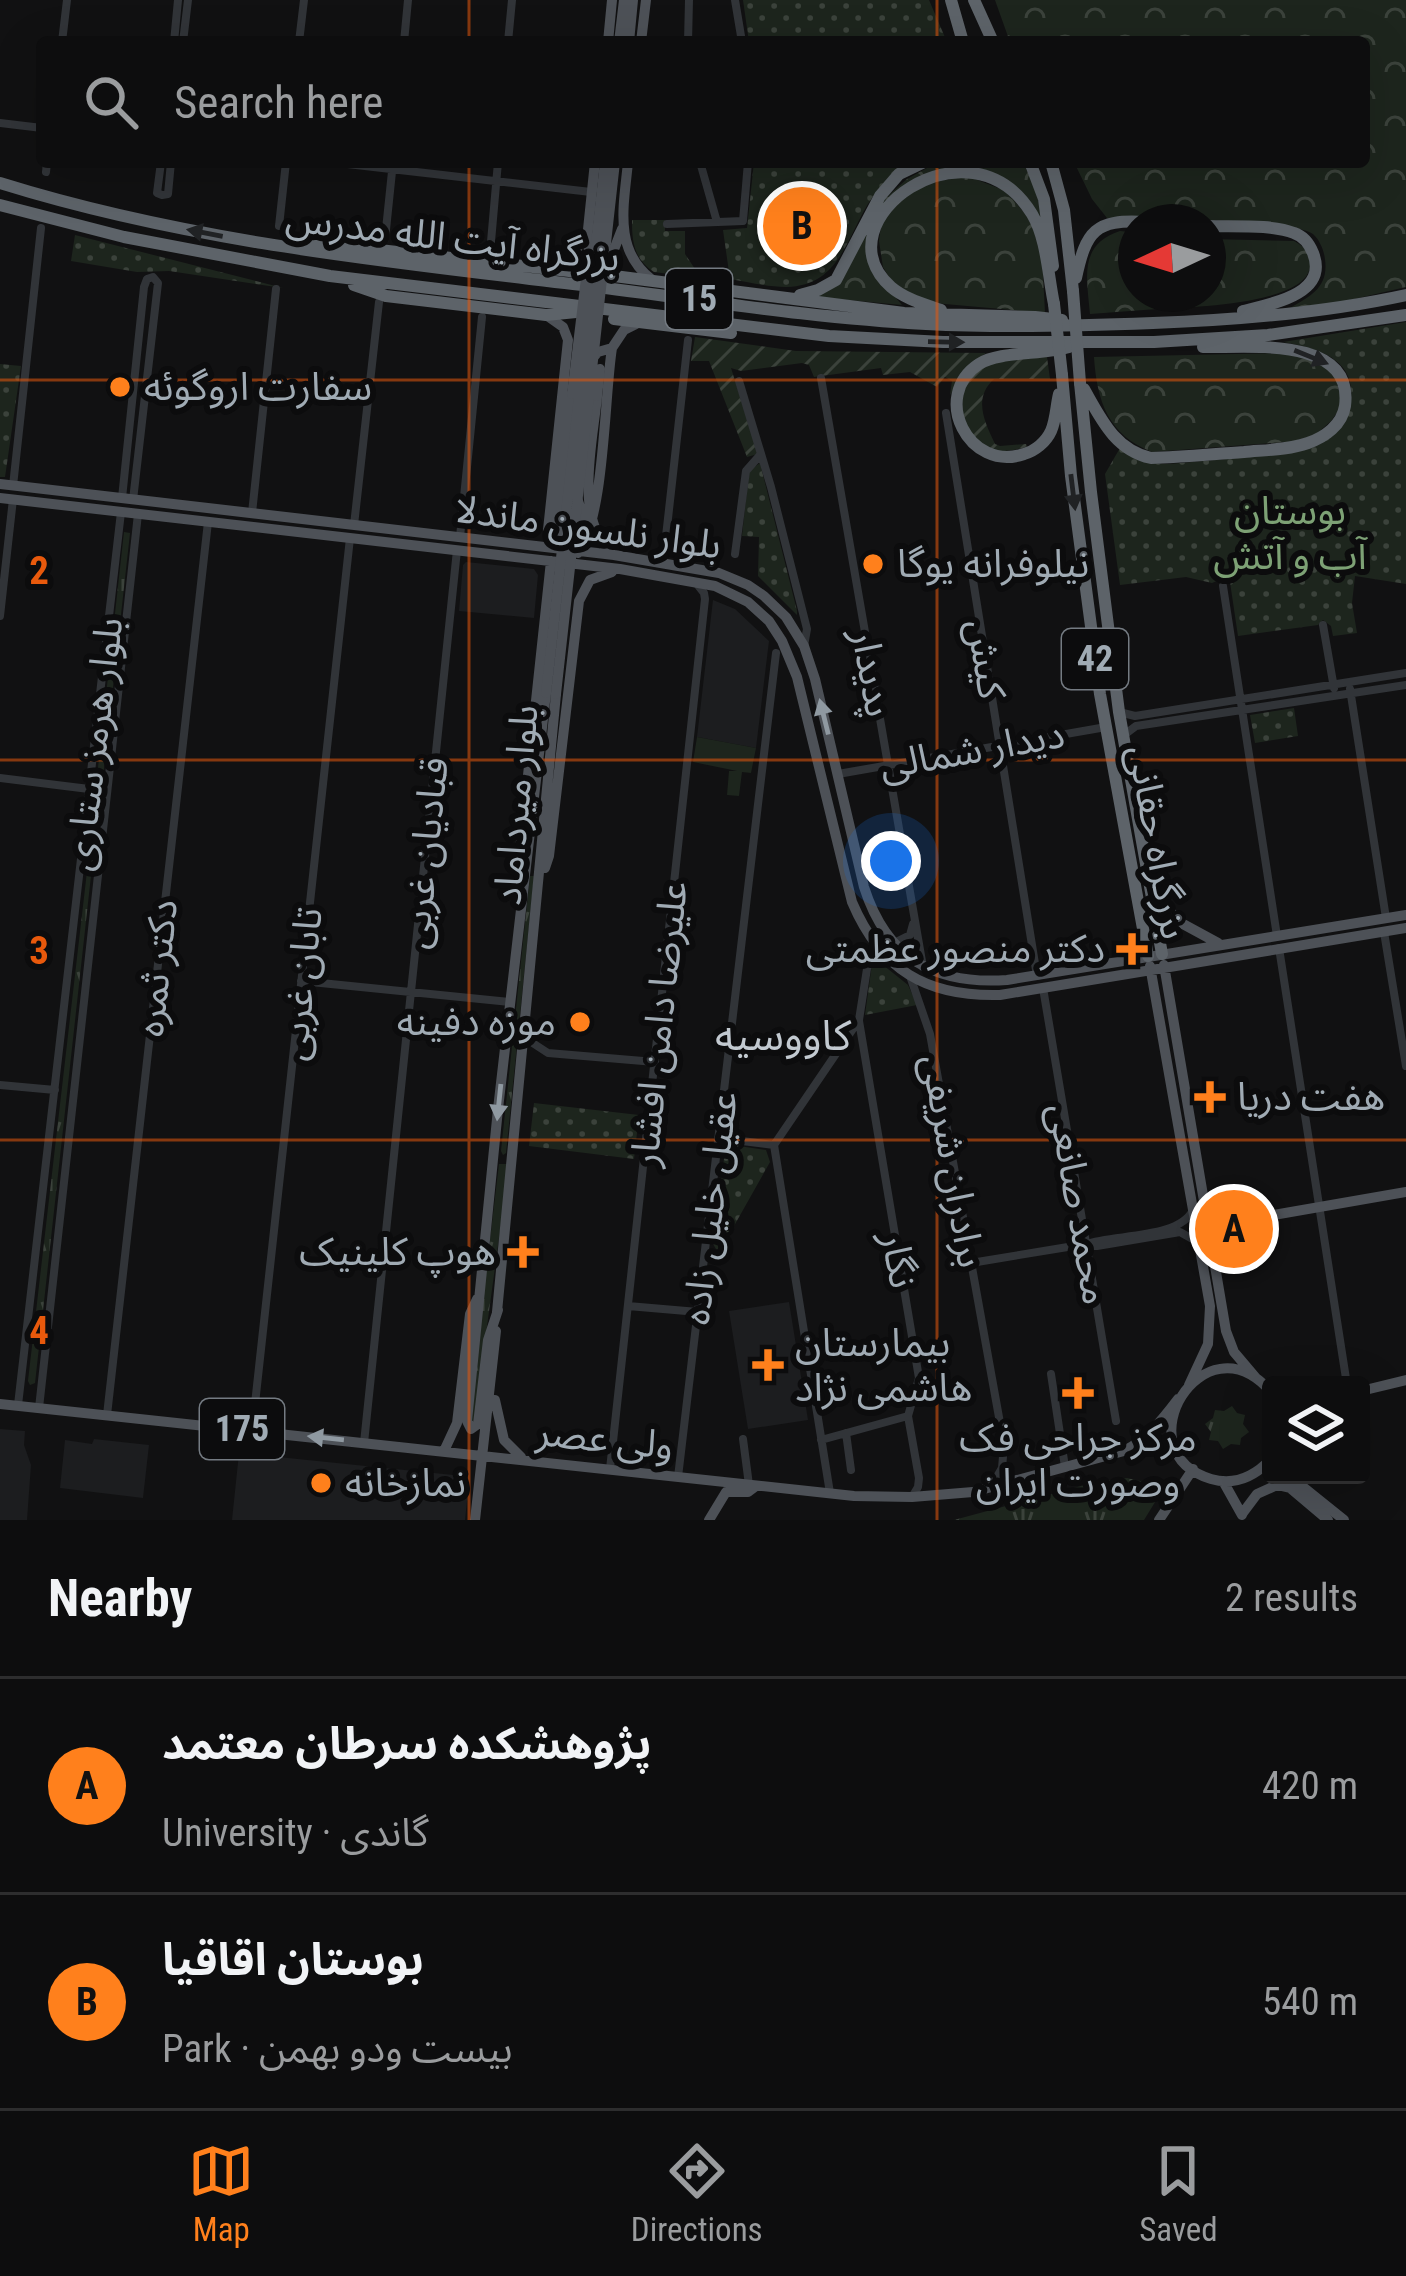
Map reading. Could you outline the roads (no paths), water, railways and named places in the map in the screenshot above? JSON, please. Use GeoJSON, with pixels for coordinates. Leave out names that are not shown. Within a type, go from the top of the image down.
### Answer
{"type":"FeatureCollection","features":[{"type":"Feature","properties":{"kind":"highway"},"geometry":{"type":"LineString","coordinates":[[951,0],[961,36]]}},
{"type":"Feature","properties":{"kind":"highway"},"geometry":{"type":"LineString","coordinates":[[974,0],[990,36]]}},
{"type":"Feature","properties":{"kind":"highway"},"geometry":{"type":"LineString","coordinates":[[767,296],[802,295],[832,284],[880,196],[899,174],[912,168]]}},
{"type":"Feature","properties":{"kind":"highway","name":"بزرگراه حقانی"},"geometry":{"type":"LineString","coordinates":[[1032,168],[1051,235],[1085,590],[1106,727],[1152,961]]}},
{"type":"Feature","properties":{"kind":"highway","name":"بزرگراه حقانی"},"geometry":{"type":"LineString","coordinates":[[1053,168],[1064,210],[1090,492],[1119,712],[1150,892],[1152,961]]}},
{"type":"Feature","properties":{"kind":"highway"},"geometry":{"type":"LineString","coordinates":[[975,326],[912,300],[890,286],[877,266],[873,243],[882,214],[901,192],[927,177],[981,176],[1024,203],[1039,232],[1054,304]]}},
{"type":"Feature","properties":{"kind":"highway","name":"بزرگراه آیت الله مدرس"},"geometry":{"type":"LineString","coordinates":[[0,183],[88,209],[357,259],[921,324],[1196,321],[1323,310],[1406,295]]}},
{"type":"Feature","properties":{"kind":"highway","name":"بزرگراه آیت الله مدرس"},"geometry":{"type":"LineString","coordinates":[[0,205],[124,237],[330,276],[899,341],[1154,342],[1268,335],[1406,315]]}},
{"type":"Feature","properties":{"kind":"highway"},"geometry":{"type":"LineString","coordinates":[[1073,291],[1083,247],[1092,233],[1107,223],[1118,223]]}},
{"type":"Feature","properties":{"kind":"highway"},"geometry":{"type":"LineString","coordinates":[[1196,321],[1288,298],[1308,287],[1315,272],[1310,246],[1298,234],[1226,227]]}},
{"type":"Feature","properties":{"kind":"highway"},"geometry":{"type":"LineString","coordinates":[[247,242],[291,240],[904,313],[1035,316],[1099,325]]}},
{"type":"Feature","properties":{"kind":"highway"},"geometry":{"type":"LineString","coordinates":[[330,276],[386,296],[546,315],[578,312],[857,346],[899,341]]}},
{"type":"Feature","properties":{"kind":"highway"},"geometry":{"type":"LineString","coordinates":[[1062,376],[1052,431],[1035,450],[1001,457],[980,451],[962,432],[956,398],[961,382],[976,366],[994,357],[1051,352],[1087,342]]}},
{"type":"Feature","properties":{"kind":"highway"},"geometry":{"type":"LineString","coordinates":[[1080,383],[1115,438],[1130,452],[1151,458],[1306,444],[1333,428],[1344,412],[1340,374],[1311,354],[1154,342]]}},
{"type":"Feature","properties":{"kind":"main road"},"geometry":{"type":"LineString","coordinates":[[642,36],[646,0]]}},
{"type":"Feature","properties":{"kind":"main road"},"geometry":{"type":"LineString","coordinates":[[611,36],[625,3]]}},
{"type":"Feature","properties":{"kind":"main road"},"geometry":{"type":"LineString","coordinates":[[620,36],[625,3]]}},
{"type":"Feature","properties":{"kind":"main road"},"geometry":{"type":"LineString","coordinates":[[625,3],[628,36]]}},
{"type":"Feature","properties":{"kind":"main road"},"geometry":{"type":"LineString","coordinates":[[594,168],[587,248],[597,255],[612,251],[622,229],[627,168]]}},
{"type":"Feature","properties":{"kind":"main road","name":"بلوار میرداماد"},"geometry":{"type":"LineString","coordinates":[[605,168],[605,211]]}},
{"type":"Feature","properties":{"kind":"main road","name":"بلوار میرداماد"},"geometry":{"type":"LineString","coordinates":[[497,1310],[488,1340],[476,1428],[472,1429],[467,1424],[468,1410],[510,1002],[614,168]]}},
{"type":"Feature","properties":{"kind":"main road"},"geometry":{"type":"LineString","coordinates":[[527,545],[553,525],[586,267],[605,211]]}},
{"type":"Feature","properties":{"kind":"main road"},"geometry":{"type":"LineString","coordinates":[[605,211],[610,271],[588,494],[600,540],[614,556]]}},
{"type":"Feature","properties":{"kind":"main road"},"geometry":{"type":"LineString","coordinates":[[557,269],[575,252],[588,225]]}},
{"type":"Feature","properties":{"kind":"main road"},"geometry":{"type":"LineString","coordinates":[[622,229],[633,261],[654,281]]}},
{"type":"Feature","properties":{"kind":"main road"},"geometry":{"type":"LineString","coordinates":[[546,315],[563,327],[568,340],[553,525],[567,537],[577,535],[583,525],[574,489],[589,362],[598,352],[612,348]]}},
{"type":"Feature","properties":{"kind":"main road"},"geometry":{"type":"LineString","coordinates":[[586,557],[612,348],[627,328],[639,323]]}},
{"type":"Feature","properties":{"kind":"main road","name":"بلوار نلسون ماندلا"},"geometry":{"type":"LineString","coordinates":[[6,492],[62,498],[127,497],[352,532]]}},
{"type":"Feature","properties":{"kind":"main road","name":"بلوار نلسون ماندلا"},"geometry":{"type":"LineString","coordinates":[[127,497],[138,514],[458,544],[567,563],[614,556],[719,573],[748,585],[786,617],[804,646],[874,915],[893,943],[923,967],[963,981],[1040,982],[1126,974],[1152,961],[1221,945],[1278,942]]}},
{"type":"Feature","properties":{"kind":"main road","name":"بلوار نلسون ماندلا"},"geometry":{"type":"LineString","coordinates":[[458,544],[527,545],[695,582],[727,590],[769,621],[797,677],[852,902],[892,964],[935,987],[1000,995],[1040,982],[1152,961],[1385,925],[1406,915]]}},
{"type":"Feature","properties":{"kind":"main road"},"geometry":{"type":"LineString","coordinates":[[520,919],[516,887],[551,561]]}},
{"type":"Feature","properties":{"kind":"main road"},"geometry":{"type":"LineString","coordinates":[[539,889],[549,856],[580,594],[595,578],[620,569]]}},
{"type":"Feature","properties":{"kind":"main road"},"geometry":{"type":"LineString","coordinates":[[546,613],[552,605],[562,603],[576,618]]}},
{"type":"Feature","properties":{"kind":"main road","name":"بلوار میرداماد"},"geometry":{"type":"LineString","coordinates":[[475,1520],[486,1455],[539,889],[551,694]]}},
{"type":"Feature","properties":{"kind":"main road"},"geometry":{"type":"LineString","coordinates":[[1150,892],[1183,925],[1221,945]]}},
{"type":"Feature","properties":{"kind":"main road","name":"بلوار نلسون ماندلا"},"geometry":{"type":"LineString","coordinates":[[1385,925],[1406,928]]}},
{"type":"Feature","properties":{"kind":"main road","name":"بزرگراه حقانی"},"geometry":{"type":"LineString","coordinates":[[1152,961],[1199,1208]]}},
{"type":"Feature","properties":{"kind":"main road","name":"بزرگراه حقانی"},"geometry":{"type":"LineString","coordinates":[[1152,961],[1226,1331],[1234,1352],[1262,1381]]}},
{"type":"Feature","properties":{"kind":"main road"},"geometry":{"type":"LineString","coordinates":[[1126,974],[1142,984],[1157,1005]]}},
{"type":"Feature","properties":{"kind":"main road"},"geometry":{"type":"LineString","coordinates":[[495,1142],[497,1159],[506,1161],[515,1129]]}},
{"type":"Feature","properties":{"kind":"main road"},"geometry":{"type":"LineString","coordinates":[[1205,1244],[1224,1226],[1406,1192]]}},
{"type":"Feature","properties":{"kind":"main road"},"geometry":{"type":"LineString","coordinates":[[1199,1208],[1230,1216],[1276,1213]]}},
{"type":"Feature","properties":{"kind":"main road","name":"بزرگراه حقانی"},"geometry":{"type":"LineString","coordinates":[[1178,1399],[1189,1385],[1210,1332],[1205,1244]]}},
{"type":"Feature","properties":{"kind":"main road"},"geometry":{"type":"LineString","coordinates":[[444,1451],[457,1423],[470,1314],[481,1291]]}},
{"type":"Feature","properties":{"kind":"main road"},"geometry":{"type":"LineString","coordinates":[[1189,1385],[1222,1370],[1239,1371],[1262,1383]]}},
{"type":"Feature","properties":{"kind":"main road"},"geometry":{"type":"LineString","coordinates":[[1370,1389],[1406,1380]]}},
{"type":"Feature","properties":{"kind":"main road"},"geometry":{"type":"LineString","coordinates":[[492,1383],[500,1433],[523,1460]]}},
{"type":"Feature","properties":{"kind":"main road"},"geometry":{"type":"LineString","coordinates":[[1178,1399],[1172,1437],[1193,1469],[1223,1481],[1239,1480],[1262,1466]]}},
{"type":"Feature","properties":{"kind":"main road","name":"ولی عصر"},"geometry":{"type":"LineString","coordinates":[[0,1404],[912,1498],[991,1488],[1124,1451],[1158,1424],[1178,1399]]}},
{"type":"Feature","properties":{"kind":"main road"},"geometry":{"type":"LineString","coordinates":[[1159,1520],[1193,1469]]}},
{"type":"Feature","properties":{"kind":"main road"},"geometry":{"type":"LineString","coordinates":[[1223,1481],[1242,1517],[1257,1494],[1277,1484],[1290,1488],[1328,1520]]}},
{"type":"Feature","properties":{"kind":"main road"},"geometry":{"type":"LineString","coordinates":[[1299,1484],[1344,1520]]}},
{"type":"Feature","properties":{"kind":"main road"},"geometry":{"type":"LineString","coordinates":[[709,1520],[726,1492],[748,1492],[752,1485]]}},
{"type":"Feature","properties":{"kind":"street"},"geometry":{"type":"LineString","coordinates":[[63,36],[67,0]]}},
{"type":"Feature","properties":{"kind":"street"},"geometry":{"type":"LineString","coordinates":[[175,36],[178,0]]}},
{"type":"Feature","properties":{"kind":"street"},"geometry":{"type":"LineString","coordinates":[[184,36],[188,0]]}},
{"type":"Feature","properties":{"kind":"street"},"geometry":{"type":"LineString","coordinates":[[300,36],[304,0]]}},
{"type":"Feature","properties":{"kind":"street"},"geometry":{"type":"LineString","coordinates":[[405,36],[409,0]]}},
{"type":"Feature","properties":{"kind":"street"},"geometry":{"type":"LineString","coordinates":[[509,36],[512,0]]}},
{"type":"Feature","properties":{"kind":"street"},"geometry":{"type":"LineString","coordinates":[[688,36],[689,0]]}},
{"type":"Feature","properties":{"kind":"street"},"geometry":{"type":"LineString","coordinates":[[735,0],[741,36]]}},
{"type":"Feature","properties":{"kind":"street"},"geometry":{"type":"LineString","coordinates":[[0,123],[36,127]]}},
{"type":"Feature","properties":{"kind":"street"},"geometry":{"type":"LineString","coordinates":[[161,168],[163,193],[169,168]]}},
{"type":"Feature","properties":{"kind":"street"},"geometry":{"type":"LineString","coordinates":[[279,226],[285,168]]}},
{"type":"Feature","properties":{"kind":"street"},"geometry":{"type":"LineString","coordinates":[[385,239],[392,168]]}},
{"type":"Feature","properties":{"kind":"street"},"geometry":{"type":"LineString","coordinates":[[406,168],[592,192]]}},
{"type":"Feature","properties":{"kind":"street"},"geometry":{"type":"LineString","coordinates":[[490,253],[497,168]]}},
{"type":"Feature","properties":{"kind":"street"},"geometry":{"type":"LineString","coordinates":[[702,168],[717,222]]}},
{"type":"Feature","properties":{"kind":"street"},"geometry":{"type":"LineString","coordinates":[[667,224],[743,221],[747,168]]}},
{"type":"Feature","properties":{"kind":"street"},"geometry":{"type":"LineString","coordinates":[[0,616],[6,492],[41,228]]}},
{"type":"Feature","properties":{"kind":"street"},"geometry":{"type":"LineString","coordinates":[[153,277],[158,283],[127,497],[144,287],[153,277]]}},
{"type":"Feature","properties":{"kind":"street"},"geometry":{"type":"LineString","coordinates":[[252,514],[276,289]]}},
{"type":"Feature","properties":{"kind":"street","name":"تابان غربی"},"geometry":{"type":"LineString","coordinates":[[252,1430],[379,302]]}},
{"type":"Feature","properties":{"kind":"street","name":"قبادیان غربی"},"geometry":{"type":"LineString","coordinates":[[364,1442],[482,317]]}},
{"type":"Feature","properties":{"kind":"street"},"geometry":{"type":"LineString","coordinates":[[663,563],[688,340]]}},
{"type":"Feature","properties":{"kind":"street","name":"پدیدار"},"geometry":{"type":"LineString","coordinates":[[821,378],[923,967]]}},
{"type":"Feature","properties":{"kind":"street"},"geometry":{"type":"LineString","coordinates":[[739,380],[807,628],[804,646]]}},
{"type":"Feature","properties":{"kind":"street","name":"کیش"},"geometry":{"type":"LineString","coordinates":[[946,413],[1040,982]]}},
{"type":"Feature","properties":{"kind":"street"},"geometry":{"type":"LineString","coordinates":[[735,554],[746,470],[761,454]]}},
{"type":"Feature","properties":{"kind":"street","name":"بلوار هرمز ستاری"},"geometry":{"type":"LineString","coordinates":[[18,1406],[119,530],[127,497]]}},
{"type":"Feature","properties":{"kind":"street","name":"بلوار هرمز ستاری"},"geometry":{"type":"LineString","coordinates":[[39,1408],[138,514]]}},
{"type":"Feature","properties":{"kind":"street","name":"دکتر ثمره"},"geometry":{"type":"LineString","coordinates":[[107,1415],[208,522]]}},
{"type":"Feature","properties":{"kind":"street"},"geometry":{"type":"LineString","coordinates":[[119,530],[136,532]]}},
{"type":"Feature","properties":{"kind":"street","name":"علیرضا دامن افشار"},"geometry":{"type":"LineString","coordinates":[[610,1469],[705,599],[695,582]]}},
{"type":"Feature","properties":{"kind":"street"},"geometry":{"type":"LineString","coordinates":[[1223,586],[1346,1376]]}},
{"type":"Feature","properties":{"kind":"street"},"geometry":{"type":"LineString","coordinates":[[1323,625],[1334,692]]}},
{"type":"Feature","properties":{"kind":"street","name":"عقیل خلیل زاده"},"geometry":{"type":"LineString","coordinates":[[678,1477],[776,653]]}},
{"type":"Feature","properties":{"kind":"street"},"geometry":{"type":"LineString","coordinates":[[1119,712],[1135,716],[1243,705],[1350,689],[1406,674]]}},
{"type":"Feature","properties":{"kind":"street"},"geometry":{"type":"LineString","coordinates":[[1350,689],[1406,685]]}},
{"type":"Feature","properties":{"kind":"street"},"geometry":{"type":"LineString","coordinates":[[1350,689],[1406,1066]]}},
{"type":"Feature","properties":{"kind":"street"},"geometry":{"type":"LineString","coordinates":[[1123,736],[1136,726],[1243,705]]}},
{"type":"Feature","properties":{"kind":"street","name":"دیدار شمالی"},"geometry":{"type":"LineString","coordinates":[[838,774],[1106,727]]}},
{"type":"Feature","properties":{"kind":"street"},"geometry":{"type":"LineString","coordinates":[[0,778],[89,789]]}},
{"type":"Feature","properties":{"kind":"street"},"geometry":{"type":"LineString","coordinates":[[893,943],[910,935],[914,917]]}},
{"type":"Feature","properties":{"kind":"street"},"geometry":{"type":"LineString","coordinates":[[830,1493],[774,1144],[859,1020],[869,956]]}},
{"type":"Feature","properties":{"kind":"street","name":"برادران شریفی"},"geometry":{"type":"LineString","coordinates":[[910,976],[930,1034],[1005,1454],[991,1488]]}},
{"type":"Feature","properties":{"kind":"street"},"geometry":{"type":"LineString","coordinates":[[301,981],[510,1002]]}},
{"type":"Feature","properties":{"kind":"street","name":"محمد صانعی"},"geometry":{"type":"LineString","coordinates":[[1040,982],[1116,1421]]}},
{"type":"Feature","properties":{"kind":"street","name":"نگار"},"geometry":{"type":"LineString","coordinates":[[859,1020],[920,1378],[908,1415],[920,1478],[912,1498]]}},
{"type":"Feature","properties":{"kind":"street"},"geometry":{"type":"LineString","coordinates":[[525,1038],[548,1053],[655,1062]]}},
{"type":"Feature","properties":{"kind":"street"},"geometry":{"type":"LineString","coordinates":[[0,1085],[55,1090]]}},
{"type":"Feature","properties":{"kind":"street"},"geometry":{"type":"LineString","coordinates":[[718,1138],[774,1144]]}},
{"type":"Feature","properties":{"kind":"street"},"geometry":{"type":"LineString","coordinates":[[971,1263],[1176,1227],[1199,1208]]}},
{"type":"Feature","properties":{"kind":"street"},"geometry":{"type":"LineString","coordinates":[[1086,1244],[1180,1232],[1205,1244]]}},
{"type":"Feature","properties":{"kind":"street"},"geometry":{"type":"LineString","coordinates":[[628,1306],[698,1312]]}},
{"type":"Feature","properties":{"kind":"street"},"geometry":{"type":"LineString","coordinates":[[1051,1374],[1065,1468]]}},
{"type":"Feature","properties":{"kind":"street"},"geometry":{"type":"LineString","coordinates":[[21,1384],[32,1389],[41,1386]]}},
{"type":"Feature","properties":{"kind":"street"},"geometry":{"type":"LineString","coordinates":[[821,1440],[908,1415]]}},
{"type":"Feature","properties":{"kind":"street"},"geometry":{"type":"LineString","coordinates":[[846,1433],[851,1470]]}},
{"type":"Feature","properties":{"kind":"street"},"geometry":{"type":"LineString","coordinates":[[743,1439],[752,1485]]}},
{"type":"Feature","properties":{"kind":"place","name":"بوستان اقاقیا"},"geometry":{"type":"Point","coordinates":[802,226]}},
{"type":"Feature","properties":{"kind":"place","name":"سفارت اروگوئه"},"geometry":{"type":"Point","coordinates":[120,387]}},
{"type":"Feature","properties":{"kind":"place","name":"نیلوفرانه یوگا"},"geometry":{"type":"Point","coordinates":[873,564]}},
{"type":"Feature","properties":{"kind":"place","name":"دکتر منصور عظمتی"},"geometry":{"type":"Point","coordinates":[1132,949]}},
{"type":"Feature","properties":{"kind":"place","name":"موزه دفینه"},"geometry":{"type":"Point","coordinates":[580,1022]}},
{"type":"Feature","properties":{"kind":"place","name":"هفت دریا"},"geometry":{"type":"Point","coordinates":[1210,1097]}},
{"type":"Feature","properties":{"kind":"place","name":"پژوهشکده سرطان معتمد"},"geometry":{"type":"Point","coordinates":[1234,1229]}},
{"type":"Feature","properties":{"kind":"place","name":"هوپ کلینیک"},"geometry":{"type":"Point","coordinates":[523,1252]}},
{"type":"Feature","properties":{"kind":"place","name":"بیمارستان هاشمی نژاد"},"geometry":{"type":"Point","coordinates":[768,1365]}},
{"type":"Feature","properties":{"kind":"place","name":"مرکز جراحی فک وصورت ایران"},"geometry":{"type":"Point","coordinates":[1078,1393]}},
{"type":"Feature","properties":{"kind":"place","name":"نمازخانه"},"geometry":{"type":"Point","coordinates":[321,1483]}},
{"type":"Feature","properties":{"kind":"district","name":"کاووسیه"},"geometry":{"type":"Point","coordinates":[783,1035]}},
{"type":"Feature","properties":{"kind":"park label","name":"بوستان آب و آتش"},"geometry":{"type":"Point","coordinates":[1290,534]}}]}
